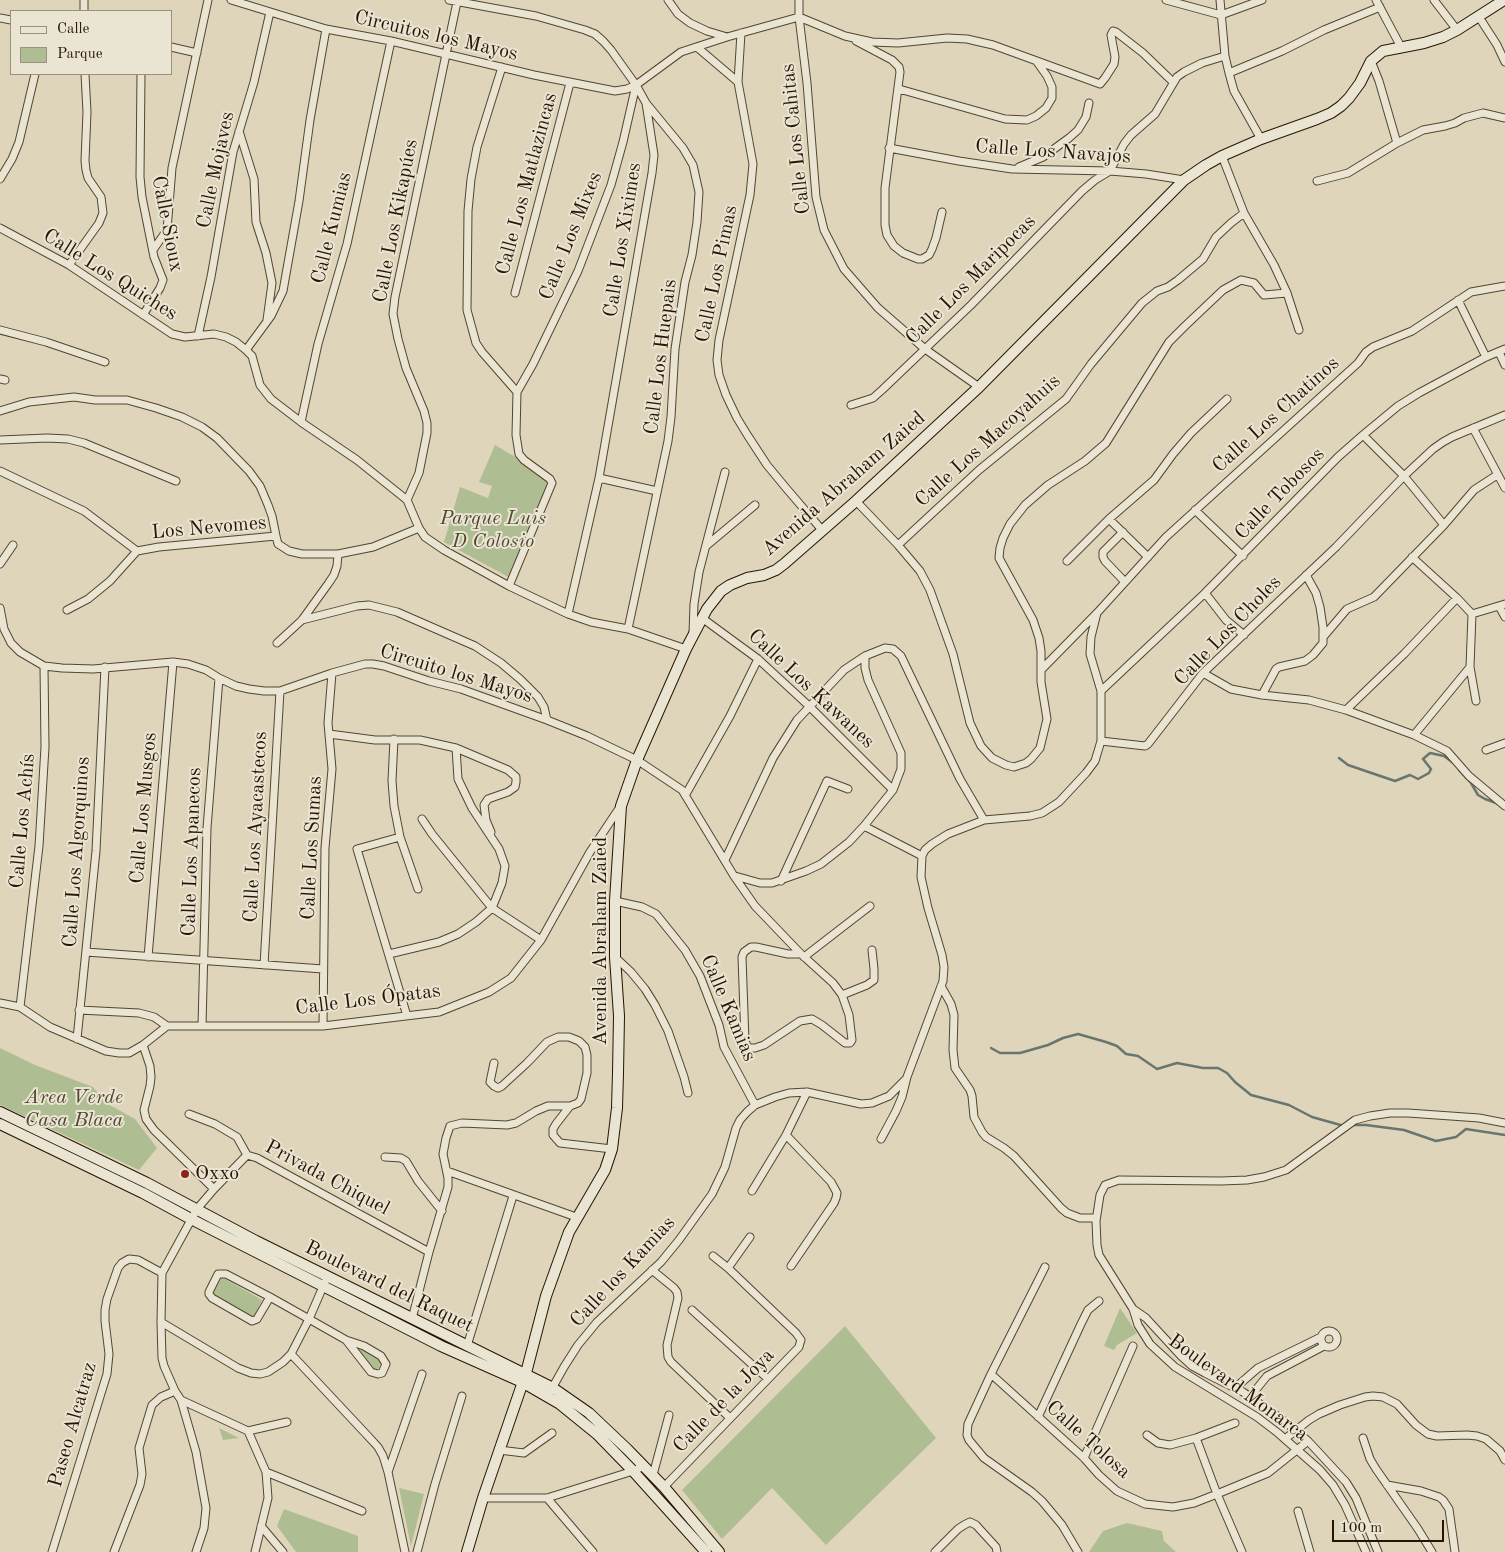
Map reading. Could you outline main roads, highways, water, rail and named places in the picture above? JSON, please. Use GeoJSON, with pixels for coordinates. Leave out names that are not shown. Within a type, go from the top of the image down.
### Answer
{"type":"FeatureCollection","features":[{"type":"Feature","properties":{"kind":"waterway"},"geometry":{"type":"LineString","coordinates":[[1339,758],[1348,765],[1395,781],[1410,775],[1418,779],[1429,773],[1431,769],[1423,759],[1430,753],[1444,756],[1456,765]]}},
{"type":"Feature","properties":{"kind":"waterway"},"geometry":{"type":"LineString","coordinates":[[1459,770],[1471,783],[1478,795],[1499,804]]}},
{"type":"Feature","properties":{"kind":"waterway"},"geometry":{"type":"LineString","coordinates":[[991,1048],[1000,1053],[1020,1053],[1078,1034],[1117,1046],[1126,1054],[1138,1056],[1157,1069],[1177,1063],[1203,1068],[1218,1068],[1227,1073],[1251,1095],[1289,1105],[1312,1117],[1344,1126]]}},
{"type":"Feature","properties":{"kind":"waterway"},"geometry":{"type":"LineString","coordinates":[[1352,1125],[1404,1130],[1436,1141],[1456,1137],[1466,1129],[1505,1135]]}},
{"type":"Feature","properties":{"kind":"place","name":"Oxxo"},"geometry":{"type":"Point","coordinates":[185,1174]}},
{"type":"Feature","properties":{"kind":"park label","name":"Parque Luis D Colosio"},"geometry":{"type":"Point","coordinates":[493,530]}},
{"type":"Feature","properties":{"kind":"park label","name":"Area Verde Casa Blaca"},"geometry":{"type":"Point","coordinates":[74,1110]}}]}
